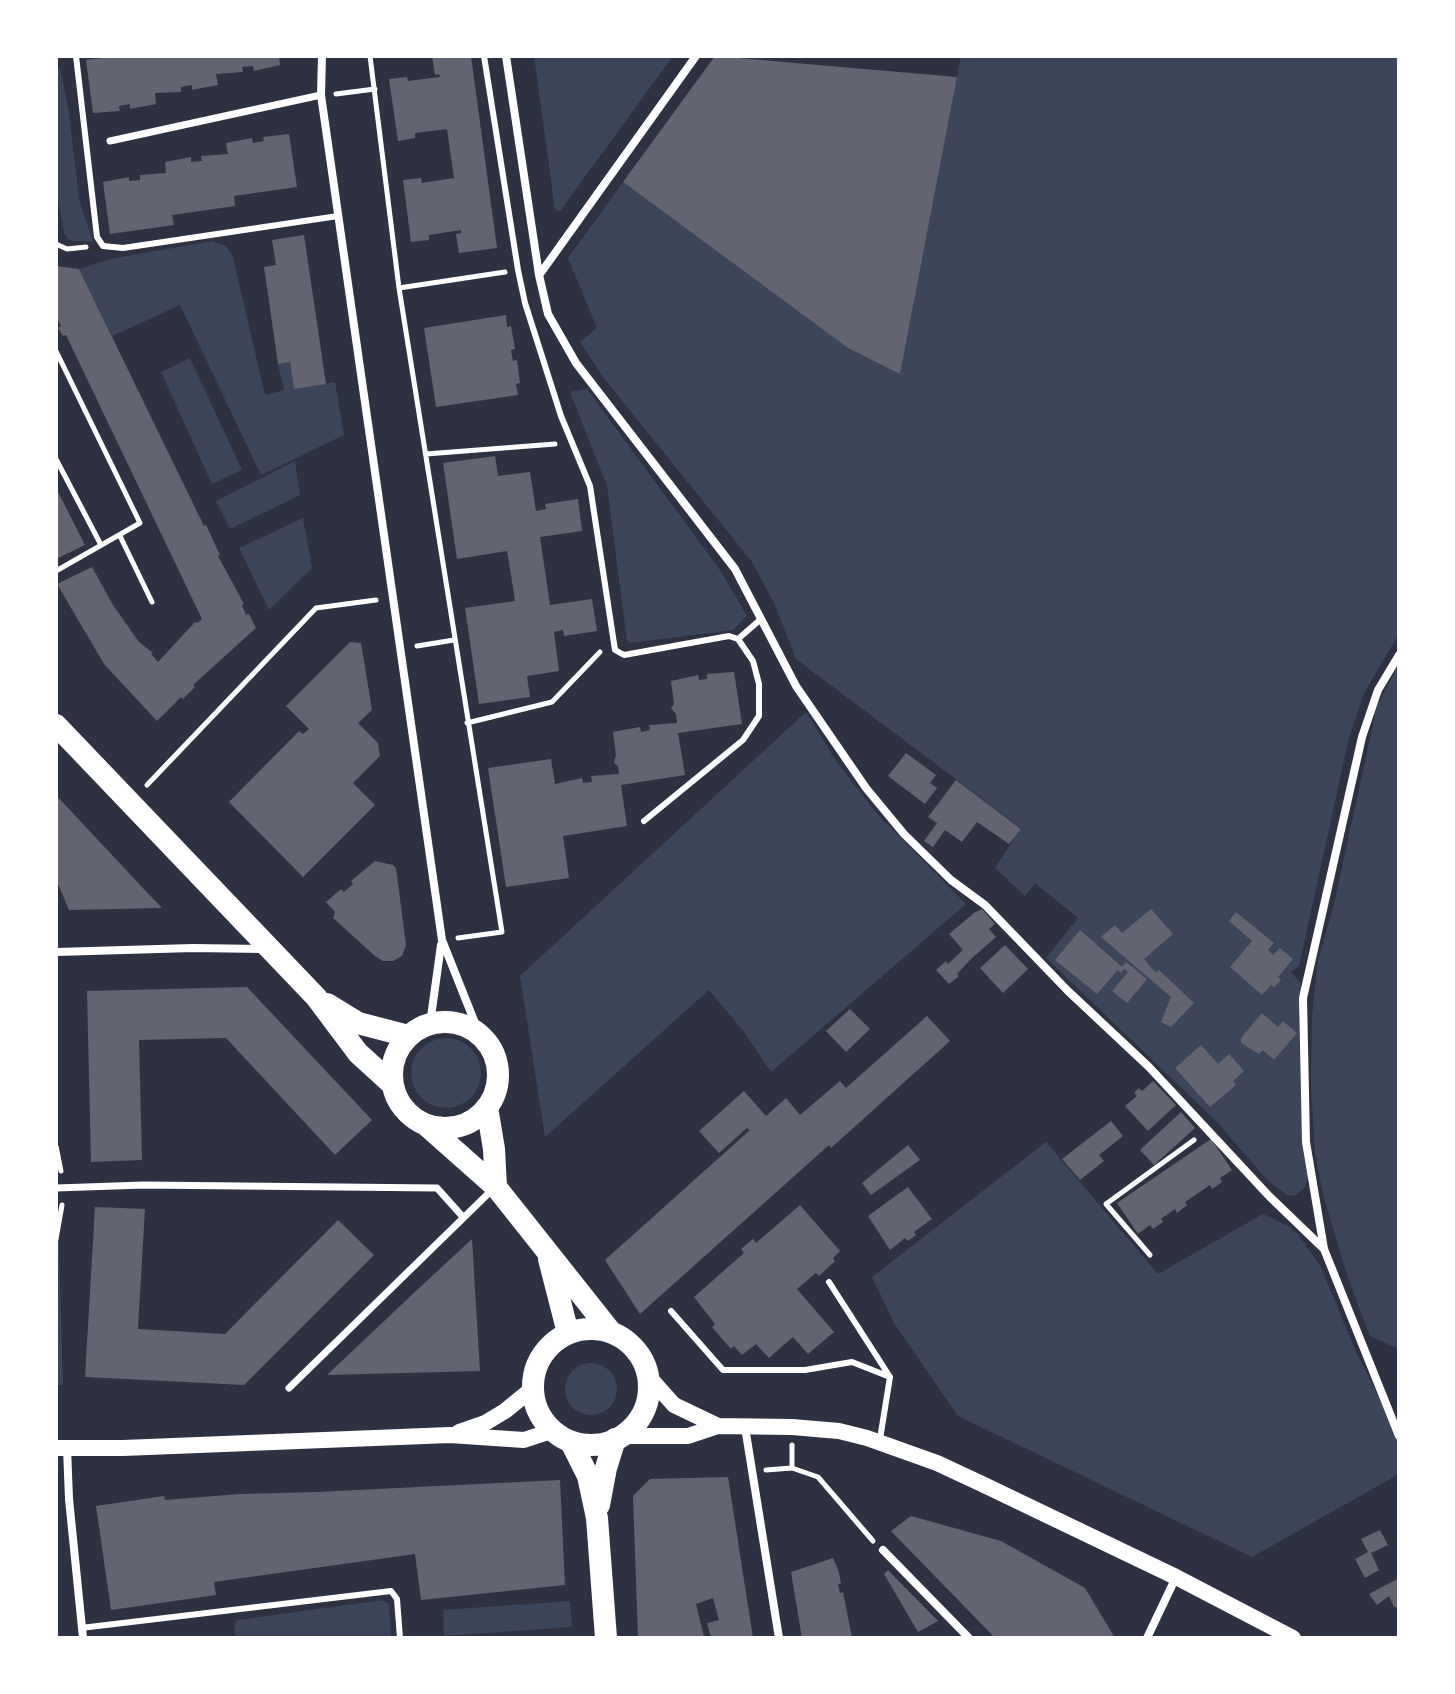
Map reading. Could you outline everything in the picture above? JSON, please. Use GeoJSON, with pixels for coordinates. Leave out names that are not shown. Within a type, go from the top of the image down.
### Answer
{"type":"FeatureCollection","features":[{"type":"Feature","properties":{"kind":"highway"},"geometry":{"type":"LineString","coordinates":[[56,725],[316,997],[358,1053],[392,1084],[404,1109],[496,1187],[611,1332]]}},
{"type":"Feature","properties":{"kind":"highway"},"geometry":{"type":"LineString","coordinates":[[316,997],[358,1023],[408,1036]]}},
{"type":"Feature","properties":{"kind":"highway"},"geometry":{"type":"LineString","coordinates":[[392,1084],[394,1057],[408,1036],[430,1024],[455,1022],[479,1033],[488,1043],[498,1068],[494,1095],[487,1107],[467,1124],[439,1128],[426,1125]]}},
{"type":"Feature","properties":{"kind":"highway"},"geometry":{"type":"LineString","coordinates":[[487,1107],[496,1187]]}},
{"type":"Feature","properties":{"kind":"highway"},"geometry":{"type":"LineString","coordinates":[[546,1247],[568,1333]]}},
{"type":"Feature","properties":{"kind":"highway"},"geometry":{"type":"LineString","coordinates":[[561,1436],[593,1446],[619,1438],[635,1425],[644,1410],[649,1394],[649,1377],[642,1358],[629,1343],[611,1332],[592,1328],[568,1333],[549,1346],[536,1366],[532,1389],[537,1412],[561,1436],[588,1476],[597,1518],[606,1638]]}},
{"type":"Feature","properties":{"kind":"highway"},"geometry":{"type":"LineString","coordinates":[[597,1518],[606,1468],[619,1438]]}},
{"type":"Feature","properties":{"kind":"main road"},"geometry":{"type":"LineString","coordinates":[[649,1377],[674,1405],[718,1426]]}},
{"type":"Feature","properties":{"kind":"main road"},"geometry":{"type":"LineString","coordinates":[[450,1435],[485,1423],[532,1389]]}},
{"type":"Feature","properties":{"kind":"main road"},"geometry":{"type":"LineString","coordinates":[[619,1438],[688,1436],[718,1426],[744,1426],[839,1431],[880,1443],[937,1463],[1176,1577],[1293,1638]]}},
{"type":"Feature","properties":{"kind":"main road"},"geometry":{"type":"LineString","coordinates":[[61,1448],[450,1435],[524,1440],[561,1436]]}},
{"type":"Feature","properties":{"kind":"street"},"geometry":{"type":"LineString","coordinates":[[322,56],[321,95],[442,940],[479,1033]]}},
{"type":"Feature","properties":{"kind":"street"},"geometry":{"type":"LineString","coordinates":[[506,56],[539,275],[548,314],[576,363],[735,569],[796,686],[866,788],[904,834],[951,880],[985,905],[1068,991],[1149,1067],[1269,1196],[1324,1249]]}},
{"type":"Feature","properties":{"kind":"street"},"geometry":{"type":"LineString","coordinates":[[539,275],[696,56]]}},
{"type":"Feature","properties":{"kind":"street"},"geometry":{"type":"LineString","coordinates":[[110,141],[321,95]]}},
{"type":"Feature","properties":{"kind":"street"},"geometry":{"type":"LineString","coordinates":[[1399,655],[1378,690],[1362,737],[1303,998],[1306,1142],[1324,1249],[1399,1436]]}},
{"type":"Feature","properties":{"kind":"street"},"geometry":{"type":"LineString","coordinates":[[430,1024],[442,940]]}},
{"type":"Feature","properties":{"kind":"street"},"geometry":{"type":"LineString","coordinates":[[56,952],[269,949]]}},
{"type":"Feature","properties":{"kind":"street"},"geometry":{"type":"LineString","coordinates":[[56,1188],[144,1185],[437,1188],[463,1217]]}},
{"type":"Feature","properties":{"kind":"street"},"geometry":{"type":"LineString","coordinates":[[289,1388],[496,1187]]}},
{"type":"Feature","properties":{"kind":"street"},"geometry":{"type":"LineString","coordinates":[[744,1426],[779,1638]]}},
{"type":"Feature","properties":{"kind":"street"},"geometry":{"type":"LineString","coordinates":[[61,1448],[83,1638]]}},
{"type":"Feature","properties":{"kind":"street"},"geometry":{"type":"LineString","coordinates":[[883,1550],[969,1638]]}},
{"type":"Feature","properties":{"kind":"street"},"geometry":{"type":"LineString","coordinates":[[1147,1638],[1176,1577]]}},
{"type":"Feature","properties":{"kind":"lane"},"geometry":{"type":"LineString","coordinates":[[76,56],[97,237],[103,246],[123,248],[338,216]]}},
{"type":"Feature","properties":{"kind":"lane"},"geometry":{"type":"LineString","coordinates":[[484,56],[525,303],[561,416],[590,486],[615,650],[624,655],[729,636],[738,639],[753,661],[759,684],[759,716],[743,740],[644,821]]}},
{"type":"Feature","properties":{"kind":"lane"},"geometry":{"type":"LineString","coordinates":[[738,639],[761,619]]}},
{"type":"Feature","properties":{"kind":"lane"},"geometry":{"type":"LineString","coordinates":[[829,1282],[890,1377],[880,1443]]}},
{"type":"Feature","properties":{"kind":"lane"},"geometry":{"type":"LineString","coordinates":[[671,1311],[723,1370],[805,1370],[852,1362],[890,1377]]}},
{"type":"Feature","properties":{"kind":"lane"},"geometry":{"type":"LineString","coordinates":[[81,1628],[391,1591],[397,1599],[400,1638]]}},
{"type":"Feature","properties":{"kind":"path"},"geometry":{"type":"LineString","coordinates":[[370,56],[399,288],[502,932],[442,940]]}},
{"type":"Feature","properties":{"kind":"path"},"geometry":{"type":"LineString","coordinates":[[321,95],[375,89]]}},
{"type":"Feature","properties":{"kind":"path"},"geometry":{"type":"LineString","coordinates":[[56,244],[67,249],[103,246]]}},
{"type":"Feature","properties":{"kind":"path"},"geometry":{"type":"LineString","coordinates":[[399,288],[518,270]]}},
{"type":"Feature","properties":{"kind":"path"},"geometry":{"type":"LineString","coordinates":[[56,351],[140,523],[56,571]]}},
{"type":"Feature","properties":{"kind":"path"},"geometry":{"type":"LineString","coordinates":[[426,454],[572,442]]}},
{"type":"Feature","properties":{"kind":"path"},"geometry":{"type":"LineString","coordinates":[[56,459],[101,545]]}},
{"type":"Feature","properties":{"kind":"path"},"geometry":{"type":"LineString","coordinates":[[120,536],[152,602]]}},
{"type":"Feature","properties":{"kind":"path"},"geometry":{"type":"LineString","coordinates":[[130,803],[316,608],[393,598]]}},
{"type":"Feature","properties":{"kind":"path"},"geometry":{"type":"LineString","coordinates":[[400,649],[454,640]]}},
{"type":"Feature","properties":{"kind":"path"},"geometry":{"type":"LineString","coordinates":[[467,723],[552,702],[612,640]]}},
{"type":"Feature","properties":{"kind":"path"},"geometry":{"type":"LineString","coordinates":[[1150,1255],[1106,1204],[1208,1130]]}},
{"type":"Feature","properties":{"kind":"path"},"geometry":{"type":"LineString","coordinates":[[752,1471],[792,1468],[818,1477],[883,1550]]}},
{"type":"Feature","properties":{"kind":"shaded area"},"geometry":{"type":"Polygon","coordinates":[[[534,56],[673,56],[560,211],[555,210],[534,56]]]}},
{"type":"Feature","properties":{"kind":"shaded area"},"geometry":{"type":"Polygon","coordinates":[[[961,56],[1399,56],[1399,634],[1364,693],[1349,738],[1299,966],[1291,972],[1301,984],[1299,1023],[1303,1139],[1309,1172],[1305,1187],[1295,1196],[1287,1195],[1268,1181],[1218,1123],[1046,958],[1078,918],[1035,883],[1025,896],[995,868],[1021,828],[796,659],[774,603],[752,562],[603,377],[580,342],[597,328],[568,258],[623,182],[848,348],[900,373],[961,56]]]}},
{"type":"Feature","properties":{"kind":"shaded area"},"geometry":{"type":"Polygon","coordinates":[[[60,68],[69,112],[79,199],[93,242],[74,241],[64,233],[56,187],[56,69],[60,68]]]}},
{"type":"Feature","properties":{"kind":"shaded area"},"geometry":{"type":"Polygon","coordinates":[[[212,241],[226,246],[233,257],[265,395],[284,390],[278,364],[290,362],[295,389],[335,382],[344,435],[261,475],[180,305],[112,336],[79,269],[110,259],[212,241]]]}},
{"type":"Feature","properties":{"kind":"shaded area"},"geometry":{"type":"Polygon","coordinates":[[[190,358],[242,470],[212,484],[161,372],[190,358]]]}},
{"type":"Feature","properties":{"kind":"shaded area"},"geometry":{"type":"Polygon","coordinates":[[[587,389],[720,570],[747,616],[733,630],[627,641],[607,486],[570,392],[587,389]]]}},
{"type":"Feature","properties":{"kind":"shaded area"},"geometry":{"type":"Polygon","coordinates":[[[295,461],[300,495],[230,529],[216,501],[295,461]]]}},
{"type":"Feature","properties":{"kind":"shaded area"},"geometry":{"type":"Polygon","coordinates":[[[303,518],[312,568],[269,610],[239,548],[303,518]]]}},
{"type":"Feature","properties":{"kind":"shaded area"},"geometry":{"type":"Polygon","coordinates":[[[1399,663],[1399,1349],[1370,1336],[1349,1281],[1324,1199],[1315,1154],[1311,1088],[1312,1015],[1318,960],[1334,904],[1377,706],[1399,663]]]}},
{"type":"Feature","properties":{"kind":"shaded area"},"geometry":{"type":"Polygon","coordinates":[[[806,712],[836,761],[878,815],[966,904],[771,1072],[745,1033],[709,990],[545,1137],[520,976],[806,712]]]}},
{"type":"Feature","properties":{"kind":"shaded area"},"geometry":{"type":"Polygon","coordinates":[[[453,1038],[475,1053],[481,1073],[479,1087],[471,1098],[460,1106],[439,1108],[421,1098],[413,1087],[411,1066],[421,1048],[432,1040],[453,1038]]]}},
{"type":"Feature","properties":{"kind":"shaded area"},"geometry":{"type":"Polygon","coordinates":[[[56,1139],[63,1385],[56,1385],[56,1139]]]}},
{"type":"Feature","properties":{"kind":"shaded area"},"geometry":{"type":"Polygon","coordinates":[[[1046,1142],[1158,1274],[1263,1214],[1298,1234],[1320,1265],[1357,1354],[1382,1404],[1399,1446],[1399,1474],[1252,1557],[958,1416],[894,1323],[872,1277],[1046,1142]]]}},
{"type":"Feature","properties":{"kind":"shaded area"},"geometry":{"type":"Polygon","coordinates":[[[591,1363],[609,1371],[617,1389],[609,1407],[591,1415],[573,1407],[565,1389],[573,1371],[591,1363]]]}},
{"type":"Feature","properties":{"kind":"shaded area"},"geometry":{"type":"Polygon","coordinates":[[[383,1600],[389,1605],[391,1638],[236,1638],[234,1626],[237,1620],[383,1600]]]}},
{"type":"Feature","properties":{"kind":"shaded area"},"geometry":{"type":"Polygon","coordinates":[[[570,1601],[572,1627],[444,1636],[443,1610],[570,1601]]]}},
{"type":"Feature","properties":{"kind":"building"},"geometry":{"type":"Polygon","coordinates":[[[118,56],[279,56],[280,65],[254,71],[253,66],[242,67],[243,72],[216,74],[218,85],[192,90],[192,85],[181,87],[181,92],[155,93],[156,104],[130,109],[130,104],[119,106],[120,111],[93,113],[86,60],[118,56]]]}},
{"type":"Feature","properties":{"kind":"building"},"geometry":{"type":"Polygon","coordinates":[[[432,56],[471,56],[497,248],[459,253],[456,234],[461,230],[429,235],[429,240],[411,242],[403,180],[421,178],[422,183],[454,178],[447,129],[415,133],[415,138],[398,141],[389,79],[407,77],[408,81],[440,77],[439,74],[435,75],[432,56]]]}},
{"type":"Feature","properties":{"kind":"building"},"geometry":{"type":"Polygon","coordinates":[[[715,56],[957,77],[900,374],[848,348],[623,182],[715,56]]]}},
{"type":"Feature","properties":{"kind":"building"},"geometry":{"type":"Polygon","coordinates":[[[289,134],[297,187],[234,196],[235,206],[172,215],[174,225],[110,234],[103,182],[129,177],[129,181],[140,180],[140,175],[166,173],[165,162],[191,157],[191,162],[202,161],[201,156],[228,154],[226,143],[252,138],[253,143],[264,141],[263,137],[289,134]]]}},
{"type":"Feature","properties":{"kind":"building"},"geometry":{"type":"Polygon","coordinates":[[[304,235],[326,384],[294,389],[290,362],[278,364],[264,267],[276,265],[272,240],[304,235]]]}},
{"type":"Feature","properties":{"kind":"building"},"geometry":{"type":"Polygon","coordinates":[[[56,266],[79,269],[206,525],[218,556],[244,604],[246,615],[249,614],[256,628],[157,721],[104,664],[57,584],[92,567],[113,605],[139,642],[153,653],[158,662],[195,622],[202,619],[66,335],[63,336],[58,328],[61,326],[56,316],[56,266]]]}},
{"type":"Feature","properties":{"kind":"building"},"geometry":{"type":"Polygon","coordinates":[[[506,315],[515,349],[511,350],[513,361],[517,360],[518,395],[436,407],[424,328],[506,315]]]}},
{"type":"Feature","properties":{"kind":"building"},"geometry":{"type":"Polygon","coordinates":[[[495,456],[498,476],[530,472],[536,511],[546,509],[545,504],[578,499],[582,531],[540,537],[550,605],[592,599],[597,631],[564,636],[563,630],[554,632],[559,671],[527,676],[530,697],[479,704],[465,608],[515,601],[507,551],[457,559],[443,463],[495,456]]]}},
{"type":"Feature","properties":{"kind":"building"},"geometry":{"type":"Polygon","coordinates":[[[56,488],[85,545],[56,559],[56,488]]]}},
{"type":"Feature","properties":{"kind":"building"},"geometry":{"type":"Polygon","coordinates":[[[350,642],[361,643],[372,710],[358,723],[378,743],[380,756],[353,783],[375,805],[303,877],[229,802],[299,731],[303,734],[309,729],[286,706],[350,642]]]}},
{"type":"Feature","properties":{"kind":"building"},"geometry":{"type":"Polygon","coordinates":[[[734,672],[742,724],[678,733],[685,775],[621,785],[627,826],[563,836],[569,878],[506,887],[488,768],[551,759],[555,784],[582,778],[583,783],[592,782],[591,776],[619,774],[618,766],[614,763],[613,732],[640,727],[641,732],[650,730],[649,725],[677,723],[676,714],[671,708],[674,704],[671,681],[698,675],[699,680],[707,679],[707,674],[734,672]]]}},
{"type":"Feature","properties":{"kind":"building"},"geometry":{"type":"Polygon","coordinates":[[[906,753],[936,775],[930,783],[937,788],[925,804],[888,776],[906,753]]]}},
{"type":"Feature","properties":{"kind":"building"},"geometry":{"type":"Polygon","coordinates":[[[956,780],[1021,829],[1009,844],[977,822],[962,842],[945,830],[933,847],[924,841],[937,823],[928,817],[956,780]]]}},
{"type":"Feature","properties":{"kind":"building"},"geometry":{"type":"Polygon","coordinates":[[[56,795],[162,908],[69,910],[56,879],[56,795]]]}},
{"type":"Feature","properties":{"kind":"building"},"geometry":{"type":"Polygon","coordinates":[[[375,861],[396,868],[406,945],[402,956],[393,961],[383,961],[375,956],[333,918],[335,912],[326,902],[341,889],[344,892],[353,884],[351,881],[375,861]]]}},
{"type":"Feature","properties":{"kind":"building"},"geometry":{"type":"Polygon","coordinates":[[[982,909],[995,924],[989,929],[996,937],[949,984],[936,970],[963,950],[949,934],[982,909]]]}},
{"type":"Feature","properties":{"kind":"building"},"geometry":{"type":"Polygon","coordinates":[[[1151,909],[1173,934],[1144,959],[1156,973],[1159,970],[1194,1003],[1171,1027],[1161,1022],[1171,997],[1101,937],[1115,925],[1122,933],[1151,909]]]}},
{"type":"Feature","properties":{"kind":"building"},"geometry":{"type":"Polygon","coordinates":[[[1236,912],[1274,943],[1268,950],[1273,955],[1280,948],[1293,959],[1278,977],[1281,980],[1262,995],[1230,967],[1252,941],[1229,921],[1236,912]]]}},
{"type":"Feature","properties":{"kind":"building"},"geometry":{"type":"Polygon","coordinates":[[[1080,930],[1122,967],[1126,962],[1147,979],[1127,1003],[1112,991],[1128,972],[1124,969],[1121,973],[1118,970],[1097,994],[1055,960],[1080,930]]]}},
{"type":"Feature","properties":{"kind":"building"},"geometry":{"type":"Polygon","coordinates":[[[1005,945],[1028,969],[1003,993],[980,968],[1005,945]]]}},
{"type":"Feature","properties":{"kind":"building"},"geometry":{"type":"Polygon","coordinates":[[[247,987],[372,1120],[335,1155],[226,1038],[139,1040],[142,1160],[91,1162],[87,991],[247,987]]]}},
{"type":"Feature","properties":{"kind":"building"},"geometry":{"type":"Polygon","coordinates":[[[850,1009],[870,1029],[846,1052],[826,1031],[850,1009]]]}},
{"type":"Feature","properties":{"kind":"building"},"geometry":{"type":"Polygon","coordinates":[[[1262,1013],[1278,1027],[1283,1021],[1297,1033],[1274,1060],[1263,1050],[1259,1054],[1241,1043],[1241,1038],[1262,1013]]]}},
{"type":"Feature","properties":{"kind":"building"},"geometry":{"type":"Polygon","coordinates":[[[927,1016],[950,1041],[640,1314],[605,1260],[750,1130],[747,1128],[719,1153],[699,1131],[744,1091],[766,1116],[786,1098],[800,1115],[840,1081],[846,1088],[927,1016]]]}},
{"type":"Feature","properties":{"kind":"building"},"geometry":{"type":"Polygon","coordinates":[[[1201,1045],[1218,1064],[1229,1054],[1244,1071],[1233,1081],[1236,1085],[1210,1107],[1175,1068],[1201,1045]]]}},
{"type":"Feature","properties":{"kind":"building"},"geometry":{"type":"Polygon","coordinates":[[[1153,1081],[1176,1105],[1148,1131],[1125,1106],[1137,1096],[1134,1093],[1139,1088],[1142,1091],[1153,1081]]]}},
{"type":"Feature","properties":{"kind":"building"},"geometry":{"type":"Polygon","coordinates":[[[1181,1112],[1195,1128],[1154,1165],[1140,1150],[1181,1112]]]}},
{"type":"Feature","properties":{"kind":"building"},"geometry":{"type":"Polygon","coordinates":[[[1111,1121],[1123,1136],[1099,1155],[1104,1161],[1080,1180],[1062,1159],[1111,1121]]]}},
{"type":"Feature","properties":{"kind":"building"},"geometry":{"type":"Polygon","coordinates":[[[1211,1139],[1232,1170],[1220,1178],[1222,1182],[1212,1189],[1210,1185],[1185,1202],[1187,1205],[1177,1213],[1175,1209],[1153,1229],[1150,1225],[1138,1234],[1117,1203],[1211,1139]]]}},
{"type":"Feature","properties":{"kind":"building"},"geometry":{"type":"Polygon","coordinates":[[[908,1145],[920,1160],[871,1195],[862,1183],[908,1145]]]}},
{"type":"Feature","properties":{"kind":"building"},"geometry":{"type":"Polygon","coordinates":[[[908,1187],[932,1219],[914,1232],[916,1235],[908,1241],[905,1238],[890,1250],[868,1216],[908,1187]]]}},
{"type":"Feature","properties":{"kind":"building"},"geometry":{"type":"Polygon","coordinates":[[[800,1205],[840,1251],[833,1258],[835,1261],[819,1276],[816,1273],[797,1289],[834,1332],[808,1354],[793,1337],[769,1358],[756,1344],[742,1355],[734,1346],[731,1349],[712,1327],[715,1324],[694,1297],[744,1253],[741,1249],[753,1239],[756,1243],[800,1205]]]}},
{"type":"Feature","properties":{"kind":"building"},"geometry":{"type":"Polygon","coordinates":[[[95,1207],[145,1209],[138,1329],[225,1334],[338,1220],[374,1255],[244,1385],[85,1377],[95,1207]]]}},
{"type":"Feature","properties":{"kind":"building"},"geometry":{"type":"Polygon","coordinates":[[[472,1239],[480,1371],[327,1375],[417,1290],[472,1239]]]}},
{"type":"Feature","properties":{"kind":"building"},"geometry":{"type":"Polygon","coordinates":[[[728,1477],[753,1638],[711,1638],[707,1623],[719,1620],[713,1598],[696,1604],[704,1637],[638,1638],[633,1496],[650,1479],[728,1477]]]}},
{"type":"Feature","properties":{"kind":"building"},"geometry":{"type":"Polygon","coordinates":[[[560,1480],[565,1585],[421,1600],[415,1554],[214,1582],[216,1595],[111,1610],[96,1506],[164,1496],[165,1500],[560,1480]]]}},
{"type":"Feature","properties":{"kind":"building"},"geometry":{"type":"Polygon","coordinates":[[[911,1516],[1001,1541],[1085,1588],[1115,1638],[995,1638],[891,1531],[911,1516]]]}},
{"type":"Feature","properties":{"kind":"building"},"geometry":{"type":"Polygon","coordinates":[[[1380,1530],[1388,1545],[1371,1553],[1379,1570],[1365,1578],[1355,1559],[1368,1552],[1361,1539],[1380,1530]]]}},
{"type":"Feature","properties":{"kind":"building"},"geometry":{"type":"Polygon","coordinates":[[[833,1558],[839,1572],[841,1584],[838,1584],[840,1593],[843,1592],[852,1637],[802,1638],[791,1572],[833,1558]]]}},
{"type":"Feature","properties":{"kind":"building"},"geometry":{"type":"Polygon","coordinates":[[[888,1570],[938,1621],[918,1632],[884,1574],[888,1570]]]}},
{"type":"Feature","properties":{"kind":"building"},"geometry":{"type":"Polygon","coordinates":[[[1399,1578],[1399,1608],[1394,1607],[1389,1596],[1377,1605],[1369,1594],[1399,1578]]]}}]}
